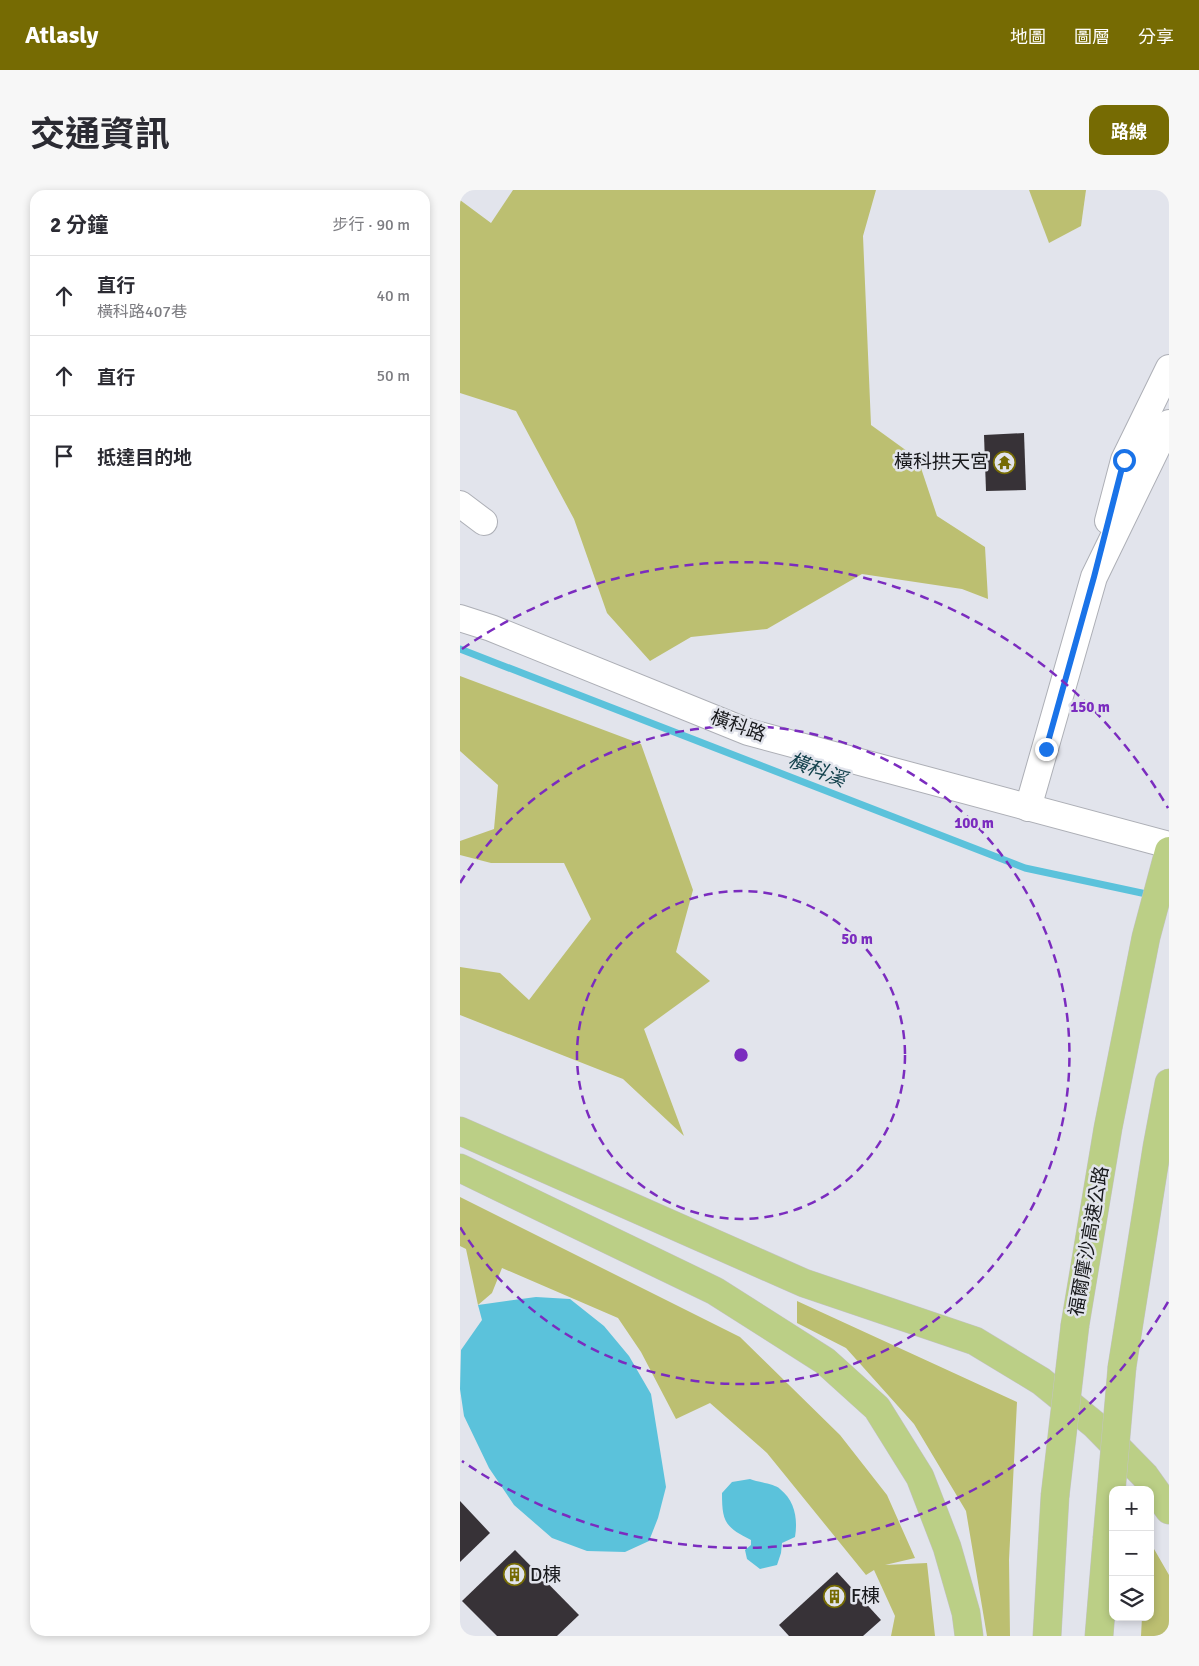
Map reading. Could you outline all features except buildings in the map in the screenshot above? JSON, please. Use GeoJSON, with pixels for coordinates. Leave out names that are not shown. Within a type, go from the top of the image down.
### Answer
{"type":"FeatureCollection","features":[{"type":"Feature","properties":{"kind":"highway","name":"福爾摩沙高速公路"},"geometry":{"type":"LineString","coordinates":[[1047,1636],[1055,1496],[1075,1325],[1108,1128],[1146,937],[1169,851]]}},
{"type":"Feature","properties":{"kind":"highway"},"geometry":{"type":"LineString","coordinates":[[1099,1636],[1122,1367],[1169,1083]]}},
{"type":"Feature","properties":{"kind":"highway"},"geometry":{"type":"LineString","coordinates":[[460,1131],[804,1283],[976,1341],[1041,1381],[1096,1426],[1144,1476],[1169,1510]]}},
{"type":"Feature","properties":{"kind":"highway"},"geometry":{"type":"LineString","coordinates":[[460,1168],[714,1291],[825,1361],[877,1408],[920,1477],[947,1547],[966,1613],[969,1636]]}},
{"type":"Feature","properties":{"kind":"street"},"geometry":{"type":"LineString","coordinates":[[1028,808],[1094,577],[1124,460],[1169,368]]}},
{"type":"Feature","properties":{"kind":"street"},"geometry":{"type":"LineString","coordinates":[[1094,577],[1169,422]]}},
{"type":"Feature","properties":{"kind":"street"},"geometry":{"type":"LineString","coordinates":[[460,504],[484,522]]}},
{"type":"Feature","properties":{"kind":"street","name":"橫科路"},"geometry":{"type":"LineString","coordinates":[[460,618],[500,632],[748,732],[1169,845]]}},
{"type":"Feature","properties":{"kind":"green space"},"geometry":{"type":"Polygon","coordinates":[[[513,190],[876,190],[863,236],[871,425],[918,459],[937,516],[985,547],[988,599],[962,589],[862,574],[767,629],[691,637],[650,661],[607,613],[574,519],[516,411],[460,393],[460,200],[491,223],[513,190]]]}},
{"type":"Feature","properties":{"kind":"green space"},"geometry":{"type":"Polygon","coordinates":[[[1029,190],[1086,190],[1081,226],[1049,243],[1029,190]]]}},
{"type":"Feature","properties":{"kind":"green space"},"geometry":{"type":"Polygon","coordinates":[[[460,676],[641,744],[693,890],[676,952],[710,981],[644,1029],[684,1136],[623,1079],[460,1015],[460,967],[500,973],[529,1000],[591,919],[564,863],[491,863],[460,855],[460,841],[494,829],[498,785],[460,751],[460,676]]]}},
{"type":"Feature","properties":{"kind":"green space"},"geometry":{"type":"Polygon","coordinates":[[[460,1197],[740,1337],[840,1435],[887,1495],[915,1558],[885,1565],[927,1563],[935,1636],[891,1636],[895,1616],[874,1570],[866,1575],[767,1453],[710,1403],[676,1419],[641,1352],[618,1318],[502,1268],[492,1293],[478,1305],[466,1249],[460,1246],[460,1197]]]}},
{"type":"Feature","properties":{"kind":"green space"},"geometry":{"type":"Polygon","coordinates":[[[797,1301],[1017,1402],[1009,1560],[1010,1636],[987,1636],[966,1511],[914,1424],[846,1348],[797,1323],[797,1301]]]}},
{"type":"Feature","properties":{"kind":"green space"},"geometry":{"type":"Polygon","coordinates":[[[1154,1549],[1169,1575],[1169,1636],[1141,1636],[1142,1621],[1154,1621],[1154,1549]]]}},
{"type":"Feature","properties":{"kind":"water"},"geometry":{"type":"Polygon","coordinates":[[[536,1297],[570,1299],[604,1326],[629,1356],[651,1394],[666,1487],[658,1518],[649,1541],[625,1552],[587,1551],[552,1538],[514,1505],[489,1468],[464,1416],[460,1389],[461,1350],[482,1320],[478,1305],[536,1297]]]}},
{"type":"Feature","properties":{"kind":"water"},"geometry":{"type":"Polygon","coordinates":[[[750,1479],[780,1489],[789,1499],[796,1517],[795,1537],[782,1543],[777,1565],[760,1569],[747,1559],[745,1550],[751,1545],[751,1540],[730,1527],[723,1511],[722,1493],[732,1482],[750,1479]]]}},
{"type":"Feature","properties":{"kind":"waterway","name":"橫科溪"},"geometry":{"type":"LineString","coordinates":[[460,649],[1025,868],[1151,895]]}},
{"type":"Feature","properties":{"kind":"place","name":"橫科拱天宮"},"geometry":{"type":"Point","coordinates":[1005,462]}},
{"type":"Feature","properties":{"kind":"place","name":"D棟"},"geometry":{"type":"Point","coordinates":[514,1575]}},
{"type":"Feature","properties":{"kind":"place","name":"F棟"},"geometry":{"type":"Point","coordinates":[835,1596]}},
{"type":"Feature","properties":{"kind":"route"},"geometry":{"type":"LineString","coordinates":[[1046,749],[1094,577],[1124,460]]}}]}
